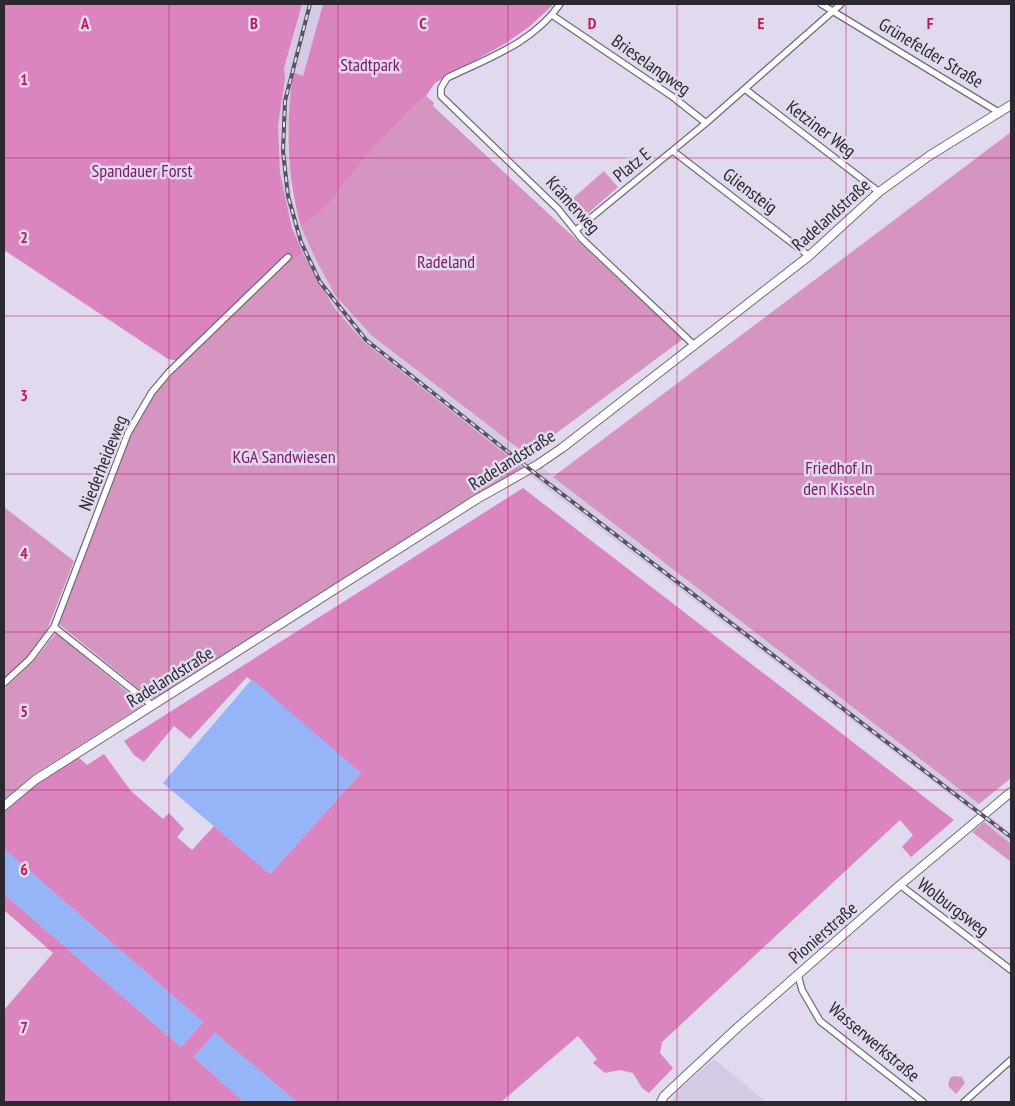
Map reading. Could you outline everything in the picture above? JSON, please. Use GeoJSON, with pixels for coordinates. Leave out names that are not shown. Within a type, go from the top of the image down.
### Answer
{"type":"FeatureCollection","features":[{"type":"Feature","properties":{"kind":"street"},"geometry":{"type":"LineString","coordinates":[[552,15],[560,4]]}},
{"type":"Feature","properties":{"kind":"street","name":"Grünefelder Straße"},"geometry":{"type":"LineString","coordinates":[[821,4],[1000,113]]}},
{"type":"Feature","properties":{"kind":"street","name":"Platz E"},"geometry":{"type":"LineString","coordinates":[[576,230],[706,124],[841,4]]}},
{"type":"Feature","properties":{"kind":"street","name":"Krämerweg"},"geometry":{"type":"LineString","coordinates":[[552,15],[518,44],[444,81],[441,96],[538,188],[582,239],[694,345]]}},
{"type":"Feature","properties":{"kind":"street","name":"Brieselangweg"},"geometry":{"type":"LineString","coordinates":[[552,15],[673,97],[706,124]]}},
{"type":"Feature","properties":{"kind":"street","name":"Ketziner Weg"},"geometry":{"type":"LineString","coordinates":[[745,89],[878,192]]}},
{"type":"Feature","properties":{"kind":"street","name":"Radelandstraße"},"geometry":{"type":"LineString","coordinates":[[4,806],[35,780],[485,494],[546,459],[809,256],[878,192],[929,156],[1011,105]]}},
{"type":"Feature","properties":{"kind":"street","name":"Gliensteig"},"geometry":{"type":"LineString","coordinates":[[673,151],[809,256]]}},
{"type":"Feature","properties":{"kind":"street","name":"Niederheideweg"},"geometry":{"type":"LineString","coordinates":[[4,683],[30,659],[54,626],[128,433],[152,392],[169,372],[288,257]]}},
{"type":"Feature","properties":{"kind":"street"},"geometry":{"type":"LineString","coordinates":[[54,626],[153,706]]}},
{"type":"Feature","properties":{"kind":"street","name":"Pionierstraße"},"geometry":{"type":"LineString","coordinates":[[662,1102],[664,1096],[737,1028],[900,885],[1011,792]]}},
{"type":"Feature","properties":{"kind":"street","name":"Wolburgsweg"},"geometry":{"type":"LineString","coordinates":[[900,885],[1011,970]]}},
{"type":"Feature","properties":{"kind":"street","name":"Wasserwerkstraße"},"geometry":{"type":"LineString","coordinates":[[798,975],[802,990],[820,1021],[923,1102]]}},
{"type":"Feature","properties":{"kind":"street"},"geometry":{"type":"LineString","coordinates":[[964,1102],[1011,1060]]}},
{"type":"Feature","properties":{"kind":"shaded area"},"geometry":{"type":"Polygon","coordinates":[[[301,4],[323,4],[303,76],[293,72],[287,141],[292,196],[301,227],[335,295],[371,335],[979,804],[971,811],[551,492],[364,342],[335,309],[303,253],[292,228],[280,173],[278,126],[285,80],[284,68],[301,4]]]}},
{"type":"Feature","properties":{"kind":"shaded area"},"geometry":{"type":"Polygon","coordinates":[[[990,817],[1011,833],[1011,844],[984,822],[990,817]]]}},
{"type":"Feature","properties":{"kind":"shaded area"},"geometry":{"type":"Polygon","coordinates":[[[714,1059],[766,1102],[672,1102],[677,1092],[714,1059]]]}},
{"type":"Feature","properties":{"kind":"green space","name":"Spandauer Forst"},"geometry":{"type":"Polygon","coordinates":[[[4,4],[302,4],[284,68],[285,79],[278,126],[280,173],[292,228],[303,253],[253,290],[179,361],[168,359],[4,250],[4,4]]]}},
{"type":"Feature","properties":{"kind":"green space","name":"Stadtpark"},"geometry":{"type":"Polygon","coordinates":[[[323,4],[554,4],[529,27],[506,43],[435,83],[426,96],[412,108],[365,158],[327,206],[301,227],[292,188],[290,169],[289,112],[293,72],[303,76],[323,4]]]}},
{"type":"Feature","properties":{"kind":"green space","name":"Radeland"},"geometry":{"type":"Polygon","coordinates":[[[426,96],[434,103],[433,106],[683,339],[527,455],[371,335],[335,295],[301,227],[327,206],[365,158],[412,108],[426,96]]]}},
{"type":"Feature","properties":{"kind":"green space","name":"Friedhof In den Kisseln"},"geometry":{"type":"Polygon","coordinates":[[[1011,132],[1011,778],[979,804],[553,477],[1011,132]]]}},
{"type":"Feature","properties":{"kind":"green space"},"geometry":{"type":"Polygon","coordinates":[[[604,171],[618,187],[578,222],[564,206],[604,171]]]}},
{"type":"Feature","properties":{"kind":"green space","name":"KGA Sandwiesen"},"geometry":{"type":"Polygon","coordinates":[[[303,253],[335,309],[364,342],[527,471],[156,699],[151,699],[59,624],[132,433],[156,390],[253,290],[303,253]]]}},
{"type":"Feature","properties":{"kind":"green space"},"geometry":{"type":"Polygon","coordinates":[[[523,488],[954,820],[911,857],[902,847],[913,835],[900,820],[662,1042],[660,1053],[673,1068],[649,1093],[642,1088],[633,1073],[620,1070],[605,1073],[593,1063],[597,1059],[578,1036],[501,1102],[297,1102],[215,1033],[194,1057],[244,1102],[4,1102],[4,1010],[53,953],[4,910],[4,894],[181,1047],[203,1022],[4,849],[4,810],[37,781],[77,756],[87,765],[104,754],[131,791],[163,819],[169,813],[184,829],[177,837],[192,850],[214,826],[270,874],[361,773],[247,677],[190,739],[174,726],[144,762],[134,755],[124,741],[523,488]]]}},
{"type":"Feature","properties":{"kind":"green space"},"geometry":{"type":"Polygon","coordinates":[[[4,507],[74,561],[47,630],[25,660],[4,680],[4,507]]]}},
{"type":"Feature","properties":{"kind":"green space"},"geometry":{"type":"Polygon","coordinates":[[[56,633],[143,705],[33,775],[4,801],[4,689],[33,662],[56,633]]]}},
{"type":"Feature","properties":{"kind":"green space"},"geometry":{"type":"Polygon","coordinates":[[[984,822],[1011,844],[1011,862],[972,832],[984,822]]]}},
{"type":"Feature","properties":{"kind":"green space"},"geometry":{"type":"Polygon","coordinates":[[[954,1076],[962,1077],[965,1083],[956,1094],[948,1086],[950,1078],[954,1076]]]}},
{"type":"Feature","properties":{"kind":"water"},"geometry":{"type":"Polygon","coordinates":[[[252,679],[361,773],[270,874],[163,783],[252,679]]]}},
{"type":"Feature","properties":{"kind":"water"},"geometry":{"type":"Polygon","coordinates":[[[4,849],[203,1022],[181,1047],[4,894],[4,849]]]}},
{"type":"Feature","properties":{"kind":"water"},"geometry":{"type":"Polygon","coordinates":[[[215,1033],[297,1102],[244,1102],[194,1057],[215,1033]]]}},
{"type":"Feature","properties":{"kind":"railway"},"geometry":{"type":"LineString","coordinates":[[310,4],[285,101],[283,151],[288,196],[301,242],[320,282],[366,340],[536,474],[1011,837]]}}]}
